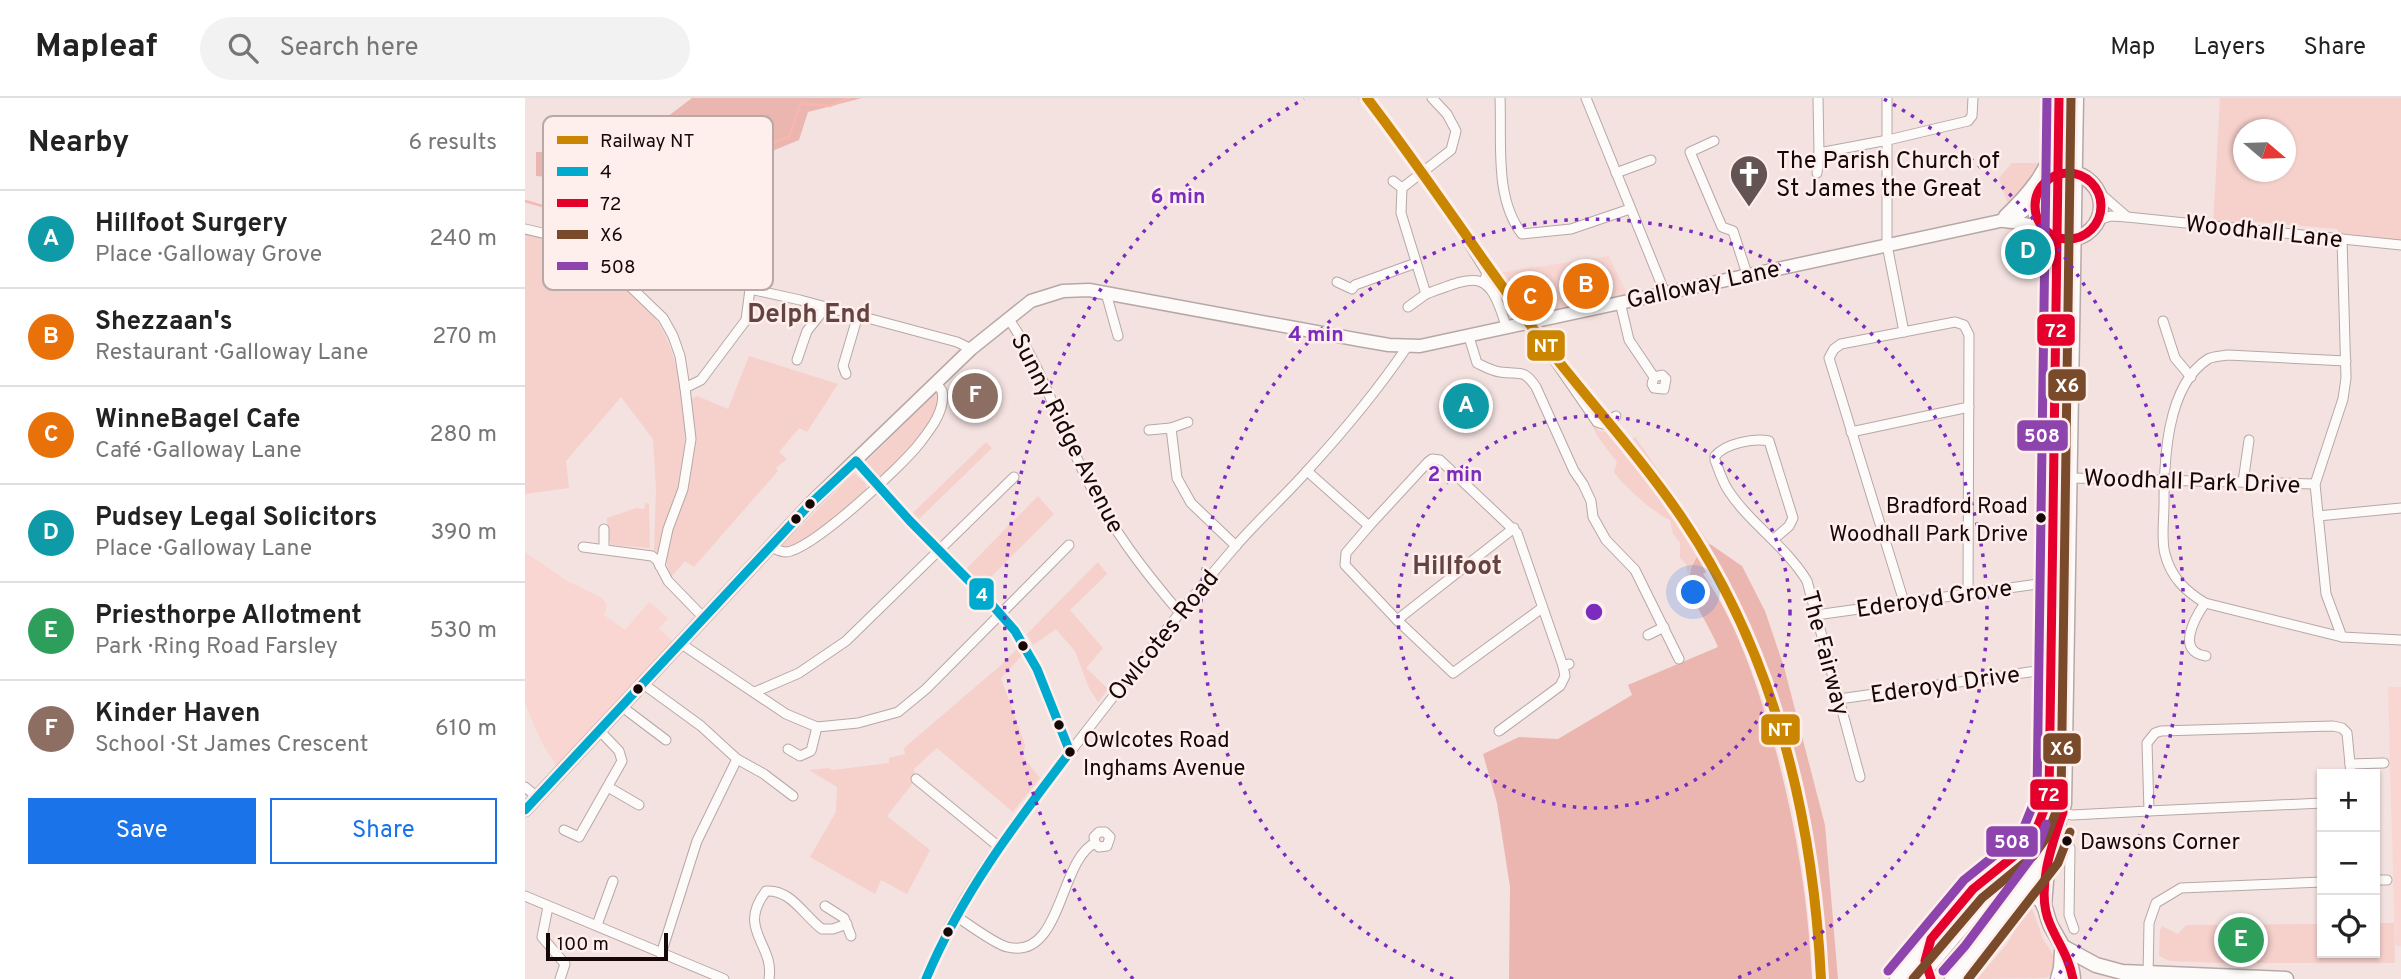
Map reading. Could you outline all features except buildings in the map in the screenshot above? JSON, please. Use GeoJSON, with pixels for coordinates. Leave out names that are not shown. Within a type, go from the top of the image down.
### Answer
{"type":"FeatureCollection","features":[{"type":"Feature","properties":{"kind":"highway"},"geometry":{"type":"LineString","coordinates":[[1897,979],[1973,889],[2013,859],[2035,833],[2049,797],[2059,98]]}},
{"type":"Feature","properties":{"kind":"highway"},"geometry":{"type":"LineString","coordinates":[[2073,979],[2069,959],[2049,923],[2044,906],[2048,856],[2063,813],[2076,98]]}},
{"type":"Feature","properties":{"kind":"highway"},"geometry":{"type":"LineString","coordinates":[[2076,175],[2087,179],[2101,203],[2098,220],[2083,236],[2058,237],[2042,229],[2035,214],[2035,203],[2045,182],[2059,176],[2076,175]]}},
{"type":"Feature","properties":{"kind":"highway"},"geometry":{"type":"LineString","coordinates":[[1952,979],[1982,945],[2048,856]]}},
{"type":"Feature","properties":{"kind":"highway"},"geometry":{"type":"LineString","coordinates":[[1925,976],[1990,896],[2005,888],[2022,889],[2032,893],[2044,906]]}},
{"type":"Feature","properties":{"kind":"highway"},"geometry":{"type":"LineString","coordinates":[[1925,976],[1926,952],[1931,939]]}},
{"type":"Feature","properties":{"kind":"highway"},"geometry":{"type":"LineString","coordinates":[[2062,946],[2086,961],[2108,970],[2148,976],[2285,979]]}},
{"type":"Feature","properties":{"kind":"highway"},"geometry":{"type":"LineString","coordinates":[[2058,979],[2062,946]]}},
{"type":"Feature","properties":{"kind":"main road"},"geometry":{"type":"LineString","coordinates":[[2000,221],[2022,200],[2049,163],[2059,121]]}},
{"type":"Feature","properties":{"kind":"main road","name":"Galloway Lane"},"geometry":{"type":"LineString","coordinates":[[525,810],[810,504],[971,349],[1031,300],[1074,290],[1106,293],[1407,347],[1435,345],[1533,320],[2000,221],[2017,215],[2035,203]]}},
{"type":"Feature","properties":{"kind":"main road","name":"Galloway Lane"},"geometry":{"type":"LineString","coordinates":[[2000,221],[2042,229]]}},
{"type":"Feature","properties":{"kind":"street"},"geometry":{"type":"LineString","coordinates":[[1426,294],[1401,213],[1402,188],[1451,150],[1456,131],[1447,114],[1432,98]]}},
{"type":"Feature","properties":{"kind":"street"},"geometry":{"type":"LineString","coordinates":[[1500,98],[1506,201],[1516,226],[1523,234],[1571,229],[1630,208]]}},
{"type":"Feature","properties":{"kind":"street"},"geometry":{"type":"LineString","coordinates":[[1586,98],[1665,293]]}},
{"type":"Feature","properties":{"kind":"street"},"geometry":{"type":"LineString","coordinates":[[1817,173],[1818,98]]}},
{"type":"Feature","properties":{"kind":"street"},"geometry":{"type":"LineString","coordinates":[[1888,98],[1887,246],[1904,332]]}},
{"type":"Feature","properties":{"kind":"street"},"geometry":{"type":"LineString","coordinates":[[1819,153],[1888,141],[1968,121],[1972,116],[1973,98]]}},
{"type":"Feature","properties":{"kind":"street"},"geometry":{"type":"LineString","coordinates":[[1714,141],[1691,152],[1705,190],[1721,211],[1722,227],[1733,231],[1747,274]]}},
{"type":"Feature","properties":{"kind":"street"},"geometry":{"type":"LineString","coordinates":[[1616,173],[1651,160]]}},
{"type":"Feature","properties":{"kind":"street"},"geometry":{"type":"LineString","coordinates":[[1393,181],[1402,188]]}},
{"type":"Feature","properties":{"kind":"street"},"geometry":{"type":"LineString","coordinates":[[2095,189],[2127,217]]}},
{"type":"Feature","properties":{"kind":"street"},"geometry":{"type":"LineString","coordinates":[[1446,207],[1487,273],[1484,282]]}},
{"type":"Feature","properties":{"kind":"street","name":"Woodhall Lane"},"geometry":{"type":"LineString","coordinates":[[2098,220],[2111,216],[2127,217],[2401,245]]}},
{"type":"Feature","properties":{"kind":"street"},"geometry":{"type":"LineString","coordinates":[[525,229],[543,233]]}},
{"type":"Feature","properties":{"kind":"street"},"geometry":{"type":"LineString","coordinates":[[2341,239],[2346,361],[2343,399],[2315,484],[2326,594],[2342,637]]}},
{"type":"Feature","properties":{"kind":"street"},"geometry":{"type":"LineString","coordinates":[[1337,282],[1352,289],[1355,285],[1416,263]]}},
{"type":"Feature","properties":{"kind":"street"},"geometry":{"type":"LineString","coordinates":[[1408,307],[1426,294],[1473,279],[1484,282],[1492,289],[1506,326]]}},
{"type":"Feature","properties":{"kind":"street"},"geometry":{"type":"LineString","coordinates":[[635,290],[663,318],[673,336],[680,356],[691,439],[683,489],[668,529],[660,566]]}},
{"type":"Feature","properties":{"kind":"street"},"geometry":{"type":"LineString","coordinates":[[685,388],[701,380],[746,320],[750,290]]}},
{"type":"Feature","properties":{"kind":"street"},"geometry":{"type":"LineString","coordinates":[[755,290],[858,315],[957,342],[971,349]]}},
{"type":"Feature","properties":{"kind":"street"},"geometry":{"type":"LineString","coordinates":[[1106,293],[1118,336]]}},
{"type":"Feature","properties":{"kind":"street"},"geometry":{"type":"LineString","coordinates":[[1620,302],[1629,340],[1654,377]]}},
{"type":"Feature","properties":{"kind":"street"},"geometry":{"type":"LineString","coordinates":[[797,360],[807,331],[826,307]]}},
{"type":"Feature","properties":{"kind":"street"},"geometry":{"type":"LineString","coordinates":[[846,374],[842,366],[858,315]]}},
{"type":"Feature","properties":{"kind":"street","name":"Sunny Ridge Avenue"},"geometry":{"type":"LineString","coordinates":[[1008,318],[1027,346],[1086,478],[1143,570],[1180,613]]}},
{"type":"Feature","properties":{"kind":"street"},"geometry":{"type":"LineString","coordinates":[[1533,320],[1539,338],[1597,422],[1603,424],[1616,416]]}},
{"type":"Feature","properties":{"kind":"street"},"geometry":{"type":"LineString","coordinates":[[2163,321],[2175,358],[2190,377]]}},
{"type":"Feature","properties":{"kind":"street"},"geometry":{"type":"LineString","coordinates":[[1904,602],[1830,364],[1831,353],[1841,344],[1955,322],[1967,328],[1969,335],[1968,593]]}},
{"type":"Feature","properties":{"kind":"street"},"geometry":{"type":"LineString","coordinates":[[1469,337],[1477,363],[1501,372],[1519,372],[1528,376],[1536,387],[1574,471],[1584,484],[1594,517],[1606,540],[1635,570],[1679,659]]}},
{"type":"Feature","properties":{"kind":"street","name":"Owlcotes Road"},"geometry":{"type":"LineString","coordinates":[[926,979],[956,916],[998,846],[1140,661],[1236,546],[1307,471],[1387,376],[1407,347]]}},
{"type":"Feature","properties":{"kind":"street"},"geometry":{"type":"LineString","coordinates":[[2346,361],[2228,355],[2209,358],[2190,377],[2176,404],[2169,426],[2164,479],[2165,552],[2175,577],[2188,593],[2205,603],[2342,637],[2401,640]]}},
{"type":"Feature","properties":{"kind":"street"},"geometry":{"type":"LineString","coordinates":[[771,547],[785,552],[794,550],[842,518],[908,456],[928,431],[943,401],[942,391],[936,383]]}},
{"type":"Feature","properties":{"kind":"street"},"geometry":{"type":"LineString","coordinates":[[1851,432],[1969,407]]}},
{"type":"Feature","properties":{"kind":"street"},"geometry":{"type":"LineString","coordinates":[[1149,430],[1171,428],[1188,422]]}},
{"type":"Feature","properties":{"kind":"street"},"geometry":{"type":"LineString","coordinates":[[1171,428],[1177,478],[1191,503],[1236,546]]}},
{"type":"Feature","properties":{"kind":"street","name":"The Fairway"},"geometry":{"type":"LineString","coordinates":[[1774,539],[1789,526],[1793,518],[1769,441],[1757,439],[1720,450],[1715,460],[1728,491],[1795,561],[1807,581],[1860,777]]}},
{"type":"Feature","properties":{"kind":"street"},"geometry":{"type":"LineString","coordinates":[[2243,482],[2249,440]]}},
{"type":"Feature","properties":{"kind":"street"},"geometry":{"type":"LineString","coordinates":[[1499,732],[1560,686],[1566,676],[1566,665],[1542,608],[1520,538],[1514,528],[1436,458],[1428,462],[1346,553],[1345,565],[1397,620],[1453,673],[1542,608]]}},
{"type":"Feature","properties":{"kind":"street"},"geometry":{"type":"LineString","coordinates":[[856,461],[1002,614],[1023,643],[1044,681],[1070,752]]}},
{"type":"Feature","properties":{"kind":"street"},"geometry":{"type":"LineString","coordinates":[[1307,471],[1369,526]]}},
{"type":"Feature","properties":{"kind":"street"},"geometry":{"type":"LineString","coordinates":[[755,692],[799,673],[846,641],[1014,477]]}},
{"type":"Feature","properties":{"kind":"street","name":"Woodhall Park Drive"},"geometry":{"type":"LineString","coordinates":[[2070,478],[2315,484]]}},
{"type":"Feature","properties":{"kind":"street"},"geometry":{"type":"LineString","coordinates":[[2318,516],[2401,508]]}},
{"type":"Feature","properties":{"kind":"street"},"geometry":{"type":"LineString","coordinates":[[1397,620],[1514,528]]}},
{"type":"Feature","properties":{"kind":"street"},"geometry":{"type":"LineString","coordinates":[[604,529],[604,548]]}},
{"type":"Feature","properties":{"kind":"street"},"geometry":{"type":"LineString","coordinates":[[680,643],[786,714],[817,727],[858,723],[898,712],[926,690],[1069,545]]}},
{"type":"Feature","properties":{"kind":"street"},"geometry":{"type":"LineString","coordinates":[[583,547],[591,550],[604,548],[627,553],[646,553],[657,560],[668,580],[704,618]]}},
{"type":"Feature","properties":{"kind":"street","name":"Ederoyd Grove"},"geometry":{"type":"LineString","coordinates":[[1816,615],[2052,582]]}},
{"type":"Feature","properties":{"kind":"street"},"geometry":{"type":"LineString","coordinates":[[2205,603],[2191,626],[2189,639],[2195,654],[2206,656]]}},
{"type":"Feature","properties":{"kind":"street"},"geometry":{"type":"LineString","coordinates":[[1648,635],[1664,626]]}},
{"type":"Feature","properties":{"kind":"street","name":"Ederoyd Drive"},"geometry":{"type":"LineString","coordinates":[[1839,699],[2051,669]]}},
{"type":"Feature","properties":{"kind":"street"},"geometry":{"type":"LineString","coordinates":[[642,683],[709,732],[737,759],[764,774],[793,796]]}},
{"type":"Feature","properties":{"kind":"street"},"geometry":{"type":"LineString","coordinates":[[621,706],[666,740]]}},
{"type":"Feature","properties":{"kind":"street"},"geometry":{"type":"LineString","coordinates":[[2149,811],[2147,743],[2155,733],[2333,726],[2342,728],[2347,733],[2351,769],[2384,763]]}},
{"type":"Feature","properties":{"kind":"street"},"geometry":{"type":"LineString","coordinates":[[788,749],[800,756],[811,751],[817,727]]}},
{"type":"Feature","properties":{"kind":"street"},"geometry":{"type":"LineString","coordinates":[[564,830],[579,837],[622,761],[619,751],[599,730]]}},
{"type":"Feature","properties":{"kind":"street"},"geometry":{"type":"LineString","coordinates":[[661,954],[697,841],[737,759]]}},
{"type":"Feature","properties":{"kind":"street"},"geometry":{"type":"LineString","coordinates":[[916,779],[998,846]]}},
{"type":"Feature","properties":{"kind":"street"},"geometry":{"type":"LineString","coordinates":[[525,787],[537,797]]}},
{"type":"Feature","properties":{"kind":"street"},"geometry":{"type":"LineString","coordinates":[[608,787],[639,806]]}},
{"type":"Feature","properties":{"kind":"street"},"geometry":{"type":"LineString","coordinates":[[2063,813],[2072,815],[2317,803]]}},
{"type":"Feature","properties":{"kind":"street"},"geometry":{"type":"LineString","coordinates":[[956,916],[1006,947],[1022,948],[1040,938],[1050,924],[1073,873],[1086,850],[1095,844]]}},
{"type":"Feature","properties":{"kind":"street"},"geometry":{"type":"LineString","coordinates":[[2070,848],[2069,915],[2074,929]]}},
{"type":"Feature","properties":{"kind":"street"},"geometry":{"type":"LineString","coordinates":[[2048,856],[2070,863]]}},
{"type":"Feature","properties":{"kind":"street"},"geometry":{"type":"LineString","coordinates":[[2380,880],[2387,880]]}},
{"type":"Feature","properties":{"kind":"street"},"geometry":{"type":"LineString","coordinates":[[597,925],[613,881]]}},
{"type":"Feature","properties":{"kind":"street"},"geometry":{"type":"LineString","coordinates":[[2148,976],[2149,923],[2156,903],[2181,888],[2317,882]]}},
{"type":"Feature","properties":{"kind":"street"},"geometry":{"type":"LineString","coordinates":[[769,979],[770,965],[754,923],[756,911],[766,891],[792,899],[822,929],[833,929],[847,924]]}},
{"type":"Feature","properties":{"kind":"street"},"geometry":{"type":"LineString","coordinates":[[525,896],[724,979]]}},
{"type":"Feature","properties":{"kind":"street"},"geometry":{"type":"LineString","coordinates":[[825,906],[840,913],[851,936]]}},
{"type":"Feature","properties":{"kind":"street"},"geometry":{"type":"LineString","coordinates":[[548,907],[538,939],[565,964],[559,979]]}},
{"type":"Feature","properties":{"kind":"shaded area"},"geometry":{"type":"Polygon","coordinates":[[[692,98],[862,98],[808,112],[799,140],[773,151],[773,116],[668,116],[692,98]]]}},
{"type":"Feature","properties":{"kind":"shaded area"},"geometry":{"type":"Polygon","coordinates":[[[2220,98],[2401,98],[2401,245],[2342,239],[2337,229],[2247,221],[2249,229],[2213,227],[2220,98]]]}},
{"type":"Feature","properties":{"kind":"shaded area"},"geometry":{"type":"Polygon","coordinates":[[[536,152],[543,152],[543,177],[536,176],[536,152]]]}},
{"type":"Feature","properties":{"kind":"shaded area"},"geometry":{"type":"Polygon","coordinates":[[[2012,163],[2049,163],[2010,211],[1999,178],[2012,163]]]}},
{"type":"Feature","properties":{"kind":"shaded area"},"geometry":{"type":"Polygon","coordinates":[[[525,231],[543,235],[543,290],[626,290],[647,308],[660,326],[678,371],[685,421],[685,446],[678,492],[664,526],[658,552],[654,551],[656,488],[653,439],[621,397],[566,461],[569,488],[525,494],[525,231]]]}},
{"type":"Feature","properties":{"kind":"shaded area"},"geometry":{"type":"Polygon","coordinates":[[[1609,256],[1630,300],[1520,323],[1492,274],[1609,256]]]}},
{"type":"Feature","properties":{"kind":"shaded area"},"geometry":{"type":"Polygon","coordinates":[[[1531,327],[1599,431],[1609,432],[1612,427],[1626,444],[1635,437],[1710,544],[1693,562],[1688,575],[1686,564],[1680,558],[1680,542],[1673,534],[1670,520],[1640,499],[1614,472],[1617,462],[1527,328],[1531,327]]]}},
{"type":"Feature","properties":{"kind":"shaded area"},"geometry":{"type":"Polygon","coordinates":[[[749,356],[838,384],[807,432],[799,428],[779,452],[787,459],[776,468],[778,471],[694,567],[685,561],[671,577],[663,552],[683,489],[691,439],[687,402],[697,396],[728,409],[749,356]]]}},
{"type":"Feature","properties":{"kind":"shaded area"},"geometry":{"type":"Polygon","coordinates":[[[937,392],[940,399],[922,432],[881,477],[877,477],[865,463],[937,392]]]}},
{"type":"Feature","properties":{"kind":"shaded area"},"geometry":{"type":"Polygon","coordinates":[[[986,442],[992,448],[919,519],[913,513],[986,442]]]}},
{"type":"Feature","properties":{"kind":"shaded area"},"geometry":{"type":"Polygon","coordinates":[[[854,473],[866,484],[866,489],[815,533],[791,545],[780,547],[854,473]]]}},
{"type":"Feature","properties":{"kind":"shaded area"},"geometry":{"type":"Polygon","coordinates":[[[1038,496],[1054,514],[983,585],[966,569],[1038,496]]]}},
{"type":"Feature","properties":{"kind":"shaded area"},"geometry":{"type":"Polygon","coordinates":[[[646,503],[649,504],[650,548],[612,545],[608,538],[607,518],[636,508],[644,509],[646,503]]]}},
{"type":"Feature","properties":{"kind":"shaded area"},"geometry":{"type":"Polygon","coordinates":[[[1710,544],[1742,566],[1765,611],[1784,667],[1825,825],[1838,979],[1824,979],[1815,873],[1795,766],[1762,663],[1720,565],[1703,574],[1725,610],[1742,647],[1778,757],[1803,883],[1812,979],[1509,979],[1510,887],[1497,803],[1483,754],[1519,737],[1558,739],[1632,695],[1628,685],[1718,647],[1697,606],[1689,581],[1697,557],[1710,544]]]}},
{"type":"Feature","properties":{"kind":"shaded area"},"geometry":{"type":"Polygon","coordinates":[[[525,552],[567,581],[602,598],[607,605],[604,615],[625,630],[649,602],[668,618],[659,629],[678,646],[560,771],[542,743],[525,704],[525,552]]]}},
{"type":"Feature","properties":{"kind":"shaded area"},"geometry":{"type":"Polygon","coordinates":[[[1098,562],[1107,574],[1070,610],[1103,648],[1086,668],[1108,689],[1098,702],[1089,688],[1075,651],[1056,629],[1033,645],[1027,634],[1098,562]]]}},
{"type":"Feature","properties":{"kind":"shaded area"},"geometry":{"type":"Polygon","coordinates":[[[1023,643],[1027,650],[1001,678],[1025,745],[1023,757],[1040,778],[1013,812],[937,748],[914,769],[916,779],[887,816],[930,850],[907,894],[881,880],[875,894],[810,857],[836,812],[837,787],[809,770],[889,763],[889,758],[905,754],[904,748],[1023,643]]]}},
{"type":"Feature","properties":{"kind":"shaded area"},"geometry":{"type":"Polygon","coordinates":[[[2388,687],[2401,687],[2401,946],[2395,946],[2388,687]]]}},
{"type":"Feature","properties":{"kind":"shaded area"},"geometry":{"type":"Polygon","coordinates":[[[2007,897],[1963,957],[1943,979],[1941,970],[1946,956],[1969,938],[1986,909],[2007,897]]]}},
{"type":"Feature","properties":{"kind":"shaded area"},"geometry":{"type":"Polygon","coordinates":[[[2022,901],[2025,902],[1991,956],[1968,979],[1962,979],[1976,962],[1985,958],[1995,947],[1996,937],[2022,901]]]}},
{"type":"Feature","properties":{"kind":"shaded area"},"geometry":{"type":"Polygon","coordinates":[[[2029,905],[2043,939],[2056,959],[2053,973],[2046,978],[1977,979],[2007,944],[2029,905]]]}},
{"type":"Feature","properties":{"kind":"shaded area"},"geometry":{"type":"Polygon","coordinates":[[[2380,923],[2394,923],[2395,963],[2220,963],[2170,961],[2159,956],[2162,926],[2178,934],[2186,925],[2317,924],[2317,958],[2380,958],[2380,923]]]}},
{"type":"Feature","properties":{"kind":"waterway"},"geometry":{"type":"LineString","coordinates":[[773,143],[789,137],[801,103],[829,106],[850,98]]}},
{"type":"Feature","properties":{"kind":"waterway"},"geometry":{"type":"LineString","coordinates":[[525,201],[543,206]]}},
{"type":"Feature","properties":{"kind":"railway"},"geometry":{"type":"LineString","coordinates":[[1359,98],[1408,160]]}},
{"type":"Feature","properties":{"kind":"railway"},"geometry":{"type":"LineString","coordinates":[[1713,576],[1755,672],[1787,772],[1807,875],[1816,979]]}},
{"type":"Feature","properties":{"kind":"rail line","name":"NT"},"geometry":{"type":"LineString","coordinates":[[1367,98],[1541,339],[1631,449],[1682,518],[1714,570],[1742,625],[1765,681],[1783,739],[1809,857],[1821,979]]}},
{"type":"Feature","properties":{"kind":"transit line","name":"508"},"geometry":{"type":"LineString","coordinates":[[1888,971],[1964,880],[2015,839],[2024,827],[2037,795],[2047,98]]}},
{"type":"Feature","properties":{"kind":"transit line","name":"72"},"geometry":{"type":"LineString","coordinates":[[1931,979],[1925,961],[1931,939],[1973,889],[2024,848],[2035,833],[2049,797],[2059,98]]}},
{"type":"Feature","properties":{"kind":"transit line","name":"X6"},"geometry":{"type":"LineString","coordinates":[[1913,979],[1982,898],[2033,856],[2046,838],[2061,799],[2071,98]]}},
{"type":"Feature","properties":{"kind":"transit line","name":"72"},"geometry":{"type":"LineString","coordinates":[[2068,173],[2091,183],[2101,206],[2091,229],[2068,239],[2045,229],[2035,206],[2045,183],[2068,173]]}},
{"type":"Feature","properties":{"kind":"transit line","name":"4"},"geometry":{"type":"LineString","coordinates":[[856,461],[1015,631],[1037,669],[1070,752]]}},
{"type":"Feature","properties":{"kind":"transit line","name":"4"},"geometry":{"type":"LineString","coordinates":[[525,810],[810,504],[856,461]]}},
{"type":"Feature","properties":{"kind":"transit line","name":"4"},"geometry":{"type":"LineString","coordinates":[[926,979],[972,889],[1009,833],[1070,752]]}},
{"type":"Feature","properties":{"kind":"transit line","name":"72"},"geometry":{"type":"LineString","coordinates":[[2063,812],[2047,868],[2044,897],[2050,924],[2073,979]]}},
{"type":"Feature","properties":{"kind":"transit line","name":"508"},"geometry":{"type":"LineString","coordinates":[[1943,971],[2037,850],[2046,824]]}},
{"type":"Feature","properties":{"kind":"transit line","name":"X6"},"geometry":{"type":"LineString","coordinates":[[1968,979],[2058,863],[2070,832]]}},
{"type":"Feature","properties":{"kind":"place","name":"The Parish Church of St James the Great"},"geometry":{"type":"Point","coordinates":[1749,208]}},
{"type":"Feature","properties":{"kind":"place","name":"Pudsey Legal Solicitors"},"geometry":{"type":"Point","coordinates":[2028,252]}},
{"type":"Feature","properties":{"kind":"place","name":"Shezzaan's"},"geometry":{"type":"Point","coordinates":[1586,286]}},
{"type":"Feature","properties":{"kind":"place","name":"WinneBagel Cafe"},"geometry":{"type":"Point","coordinates":[1530,298]}},
{"type":"Feature","properties":{"kind":"place","name":"Kinder Haven"},"geometry":{"type":"Point","coordinates":[975,396]}},
{"type":"Feature","properties":{"kind":"place","name":"Hillfoot Surgery"},"geometry":{"type":"Point","coordinates":[1466,406]}},
{"type":"Feature","properties":{"kind":"place","name":"Bradford Road Woodhall Park Drive"},"geometry":{"type":"Point","coordinates":[2041,518]}},
{"type":"Feature","properties":{"kind":"place","name":"Owlcotes Road Inghams Avenue"},"geometry":{"type":"Point","coordinates":[1070,752]}},
{"type":"Feature","properties":{"kind":"place","name":"Dawsons Corner"},"geometry":{"type":"Point","coordinates":[2067,841]}},
{"type":"Feature","properties":{"kind":"place","name":"Priesthorpe Allotment"},"geometry":{"type":"Point","coordinates":[2241,940]}},
{"type":"Feature","properties":{"kind":"district","name":"Delph End"},"geometry":{"type":"Point","coordinates":[809,313]}},
{"type":"Feature","properties":{"kind":"district","name":"Hillfoot"},"geometry":{"type":"Point","coordinates":[1457,565]}}]}
